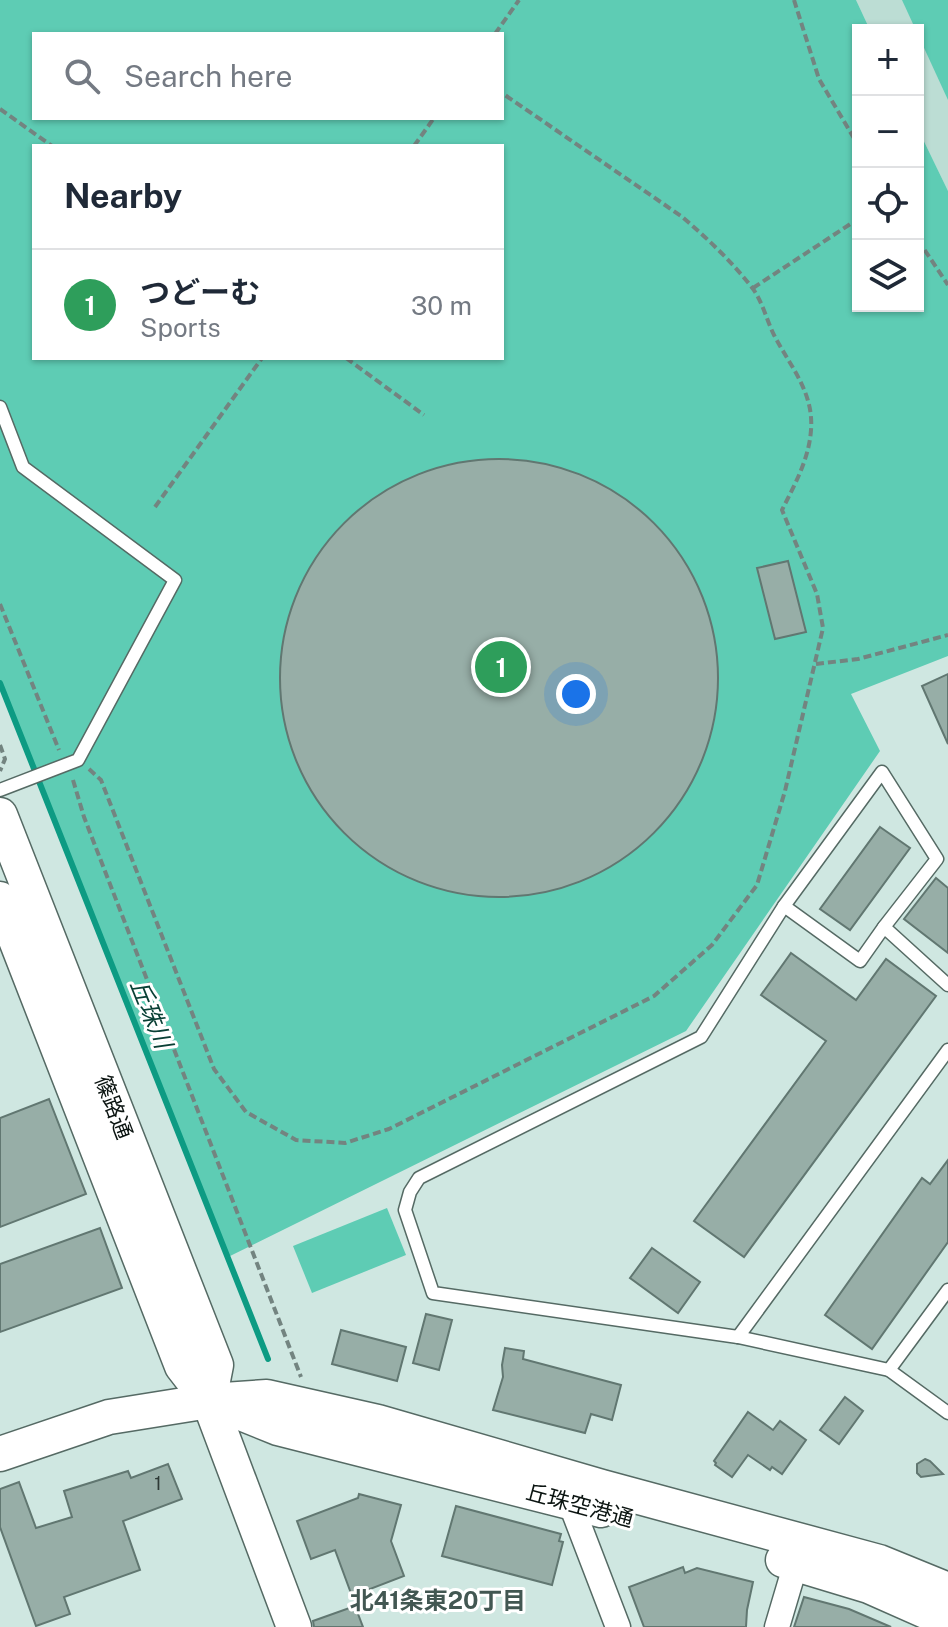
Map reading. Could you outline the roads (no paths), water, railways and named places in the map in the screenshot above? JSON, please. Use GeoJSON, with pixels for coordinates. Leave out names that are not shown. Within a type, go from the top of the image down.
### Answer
{"type":"FeatureCollection","features":[{"type":"Feature","properties":{"kind":"street","name":"篠路通"},"geometry":{"type":"LineString","coordinates":[[4,797],[216,1365],[209,1401]]}},
{"type":"Feature","properties":{"kind":"street","name":"篠路通"},"geometry":{"type":"LineString","coordinates":[[0,899],[182,1366],[209,1401],[294,1627]]}},
{"type":"Feature","properties":{"kind":"street","name":"丘珠空港通"},"geometry":{"type":"LineString","coordinates":[[0,1454],[109,1417],[209,1401],[267,1397],[378,1422],[575,1491],[869,1586],[948,1621]]}},
{"type":"Feature","properties":{"kind":"street","name":"丘珠空港通"},"geometry":{"type":"LineString","coordinates":[[575,1491],[879,1562],[948,1590]]}},
{"type":"Feature","properties":{"kind":"street"},"geometry":{"type":"LineString","coordinates":[[575,1491],[618,1627]]}},
{"type":"Feature","properties":{"kind":"street"},"geometry":{"type":"LineString","coordinates":[[777,1627],[796,1563]]}},
{"type":"Feature","properties":{"kind":"lane"},"geometry":{"type":"LineString","coordinates":[[0,407],[23,467],[175,580],[78,760],[47,772],[4,797]]}},
{"type":"Feature","properties":{"kind":"lane"},"geometry":{"type":"LineString","coordinates":[[784,906],[860,961],[937,859],[882,772],[784,906],[701,1037],[419,1178],[410,1192],[405,1210],[433,1293],[738,1337],[889,1370],[948,1413]]}},
{"type":"Feature","properties":{"kind":"lane"},"geometry":{"type":"LineString","coordinates":[[884,927],[948,985]]}},
{"type":"Feature","properties":{"kind":"lane"},"geometry":{"type":"LineString","coordinates":[[738,1337],[948,1050]]}},
{"type":"Feature","properties":{"kind":"lane"},"geometry":{"type":"LineString","coordinates":[[889,1370],[948,1290]]}},
{"type":"Feature","properties":{"kind":"waterway","name":"丘珠川"},"geometry":{"type":"LineString","coordinates":[[0,683],[268,1359]]}},
{"type":"Feature","properties":{"kind":"place","name":"つどーむ"},"geometry":{"type":"Point","coordinates":[501,667]}},
{"type":"Feature","properties":{"kind":"district","name":"北41条東20丁目"},"geometry":{"type":"Point","coordinates":[438,1601]}}]}
